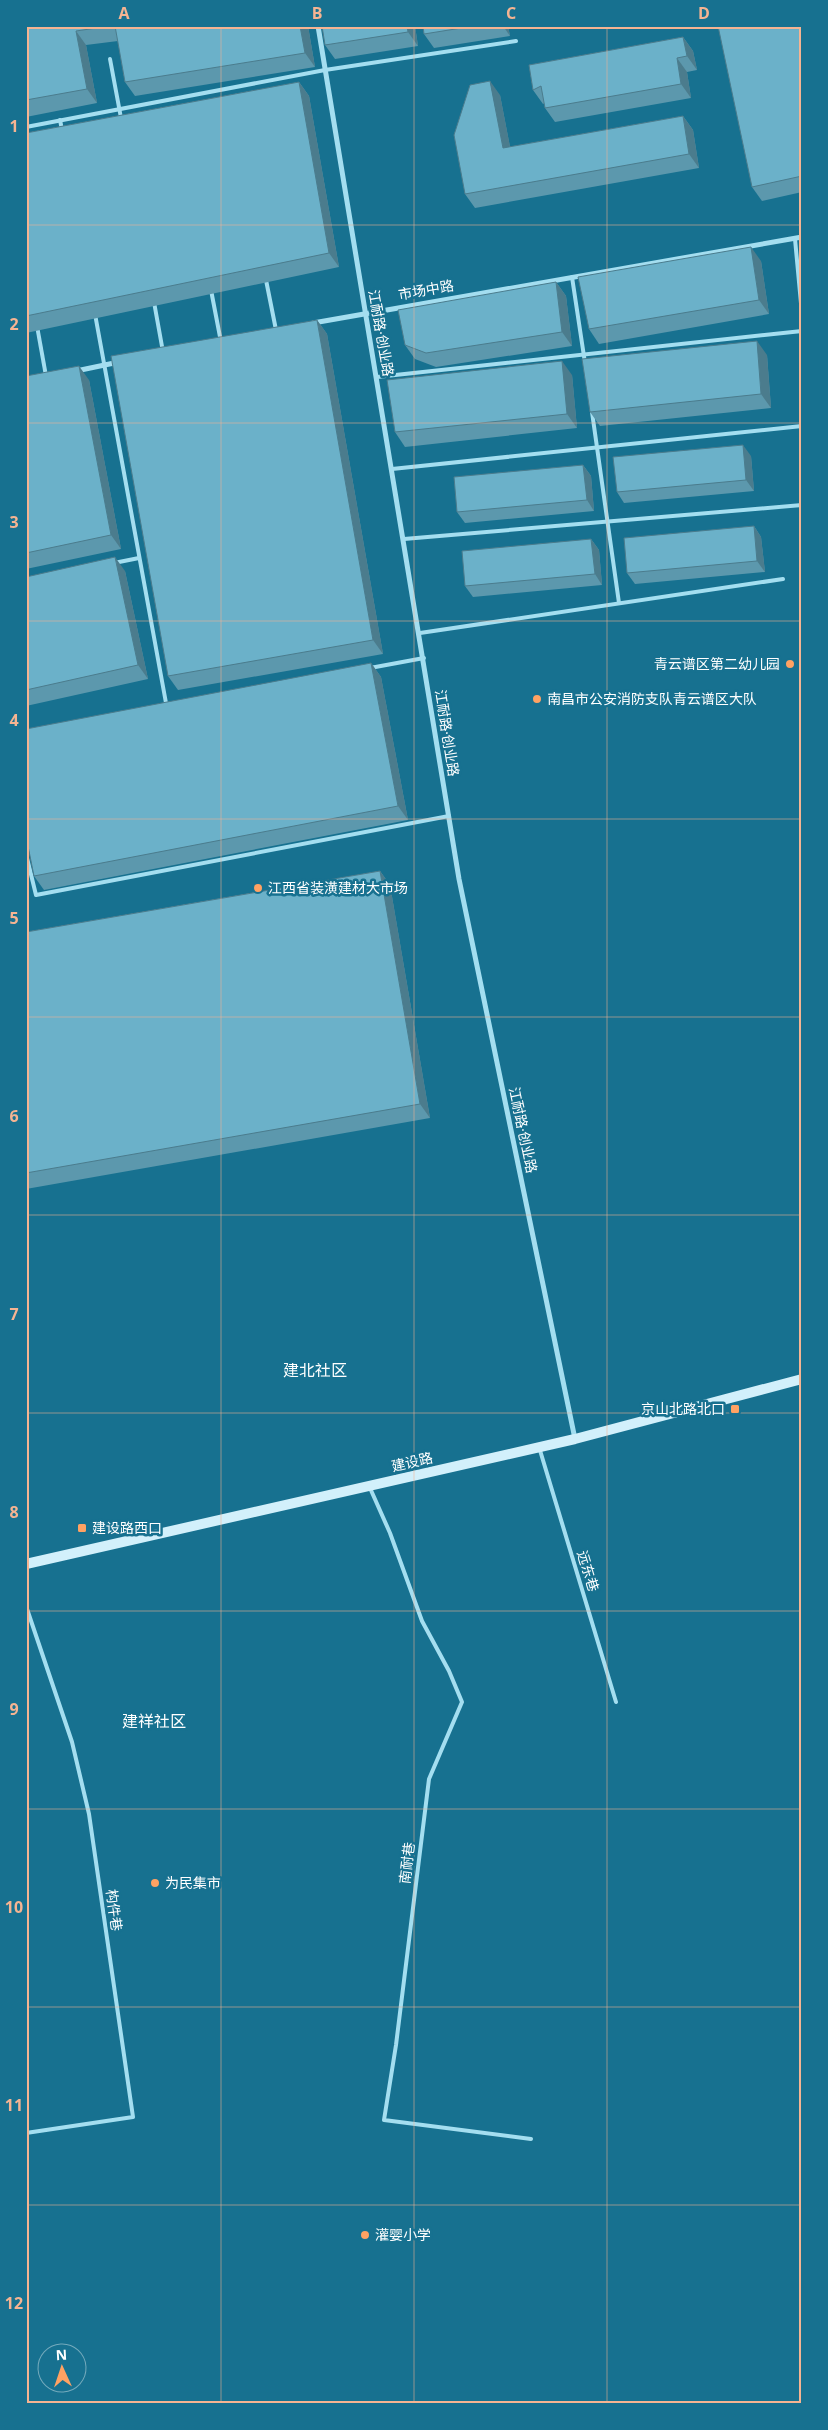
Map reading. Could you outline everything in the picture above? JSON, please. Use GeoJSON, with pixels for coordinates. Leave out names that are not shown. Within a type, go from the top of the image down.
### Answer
{"type":"FeatureCollection","features":[{"type":"Feature","properties":{"kind":"main road","name":"建设路"},"geometry":{"type":"LineString","coordinates":[[26,1564],[575,1439],[802,1379]]}},
{"type":"Feature","properties":{"kind":"street","name":"江耐路·创业路"},"geometry":{"type":"LineString","coordinates":[[318,26],[420,633],[459,879],[575,1439]]}},
{"type":"Feature","properties":{"kind":"street","name":"市场中路"},"geometry":{"type":"LineString","coordinates":[[303,325],[365,312],[802,238]]}},
{"type":"Feature","properties":{"kind":"street"},"geometry":{"type":"LineString","coordinates":[[267,332],[285,328]]}},
{"type":"Feature","properties":{"kind":"street"},"geometry":{"type":"LineString","coordinates":[[211,344],[230,340]]}},
{"type":"Feature","properties":{"kind":"street"},"geometry":{"type":"LineString","coordinates":[[155,355],[173,351]]}},
{"type":"Feature","properties":{"kind":"street"},"geometry":{"type":"LineString","coordinates":[[66,373],[130,360]]}},
{"type":"Feature","properties":{"kind":"street"},"geometry":{"type":"LineString","coordinates":[[40,379],[56,375]]}},
{"type":"Feature","properties":{"kind":"lane"},"geometry":{"type":"LineString","coordinates":[[26,127],[325,70],[516,41]]}},
{"type":"Feature","properties":{"kind":"lane"},"geometry":{"type":"LineString","coordinates":[[110,59],[123,129]]}},
{"type":"Feature","properties":{"kind":"lane"},"geometry":{"type":"LineString","coordinates":[[229,88],[231,98]]}},
{"type":"Feature","properties":{"kind":"lane"},"geometry":{"type":"LineString","coordinates":[[173,99],[175,109]]}},
{"type":"Feature","properties":{"kind":"lane"},"geometry":{"type":"LineString","coordinates":[[60,120],[64,140]]}},
{"type":"Feature","properties":{"kind":"lane"},"geometry":{"type":"LineString","coordinates":[[795,239],[802,314]]}},
{"type":"Feature","properties":{"kind":"lane"},"geometry":{"type":"LineString","coordinates":[[265,272],[276,330]]}},
{"type":"Feature","properties":{"kind":"lane"},"geometry":{"type":"LineString","coordinates":[[572,276],[586,373]]}},
{"type":"Feature","properties":{"kind":"lane"},"geometry":{"type":"LineString","coordinates":[[209,283],[221,342]]}},
{"type":"Feature","properties":{"kind":"lane"},"geometry":{"type":"LineString","coordinates":[[153,295],[164,353]]}},
{"type":"Feature","properties":{"kind":"lane"},"geometry":{"type":"LineString","coordinates":[[94,306],[166,703]]}},
{"type":"Feature","properties":{"kind":"lane"},"geometry":{"type":"LineString","coordinates":[[36,320],[47,377]]}},
{"type":"Feature","properties":{"kind":"lane"},"geometry":{"type":"LineString","coordinates":[[377,377],[802,331]]}},
{"type":"Feature","properties":{"kind":"lane"},"geometry":{"type":"LineString","coordinates":[[592,410],[620,603]]}},
{"type":"Feature","properties":{"kind":"lane"},"geometry":{"type":"LineString","coordinates":[[392,469],[802,426]]}},
{"type":"Feature","properties":{"kind":"lane"},"geometry":{"type":"LineString","coordinates":[[404,539],[802,504]]}},
{"type":"Feature","properties":{"kind":"lane"},"geometry":{"type":"LineString","coordinates":[[111,564],[140,558]]}},
{"type":"Feature","properties":{"kind":"lane"},"geometry":{"type":"LineString","coordinates":[[420,633],[783,579]]}},
{"type":"Feature","properties":{"kind":"lane"},"geometry":{"type":"LineString","coordinates":[[367,668],[424,658]]}},
{"type":"Feature","properties":{"kind":"lane"},"geometry":{"type":"LineString","coordinates":[[157,705],[176,701]]}},
{"type":"Feature","properties":{"kind":"lane"},"geometry":{"type":"LineString","coordinates":[[26,854],[36,894],[449,816]]}},
{"type":"Feature","properties":{"kind":"lane","name":"远东巷"},"geometry":{"type":"LineString","coordinates":[[539,1447],[616,1702]]}},
{"type":"Feature","properties":{"kind":"lane","name":"南耐巷"},"geometry":{"type":"LineString","coordinates":[[369,1486],[390,1533],[422,1621],[449,1671],[462,1702],[429,1780],[396,2045],[384,2120],[531,2139]]}},
{"type":"Feature","properties":{"kind":"lane","name":"构件巷"},"geometry":{"type":"LineString","coordinates":[[26,1606],[72,1742],[88,1814],[133,2118],[26,2133]]}},
{"type":"Feature","properties":{"kind":"building"},"geometry":{"type":"Polygon","coordinates":[[[26,26],[110,26],[76,31],[87,89],[26,100],[26,26]]]}},
{"type":"Feature","properties":{"kind":"building"},"geometry":{"type":"Polygon","coordinates":[[[115,26],[300,26],[305,53],[125,82],[115,26]]]}},
{"type":"Feature","properties":{"kind":"building"},"geometry":{"type":"Polygon","coordinates":[[[322,26],[407,26],[408,32],[325,45],[322,26]]]}},
{"type":"Feature","properties":{"kind":"building"},"geometry":{"type":"Polygon","coordinates":[[[423,26],[474,26],[424,34],[423,26]]]}},
{"type":"Feature","properties":{"kind":"building"},"geometry":{"type":"Polygon","coordinates":[[[718,26],[802,26],[802,176],[752,187],[718,26]]]}},
{"type":"Feature","properties":{"kind":"building"},"geometry":{"type":"Polygon","coordinates":[[[683,37],[687,56],[677,58],[681,84],[545,108],[541,86],[533,90],[529,65],[683,37]]]}},
{"type":"Feature","properties":{"kind":"building"},"geometry":{"type":"Polygon","coordinates":[[[490,81],[503,148],[683,116],[689,154],[465,194],[454,135],[470,85],[490,81]]]}},
{"type":"Feature","properties":{"kind":"building"},"geometry":{"type":"Polygon","coordinates":[[[299,82],[329,253],[26,316],[26,133],[299,82]]]}},
{"type":"Feature","properties":{"kind":"building"},"geometry":{"type":"Polygon","coordinates":[[[751,247],[759,300],[589,329],[578,277],[751,247]]]}},
{"type":"Feature","properties":{"kind":"building"},"geometry":{"type":"Polygon","coordinates":[[[556,282],[562,332],[426,353],[405,345],[398,310],[556,282]]]}},
{"type":"Feature","properties":{"kind":"building"},"geometry":{"type":"Polygon","coordinates":[[[317,320],[373,640],[168,676],[111,356],[317,320]]]}},
{"type":"Feature","properties":{"kind":"building"},"geometry":{"type":"Polygon","coordinates":[[[757,341],[761,394],[590,412],[582,359],[757,341]]]}},
{"type":"Feature","properties":{"kind":"building"},"geometry":{"type":"Polygon","coordinates":[[[562,361],[567,414],[395,432],[387,380],[562,361]]]}},
{"type":"Feature","properties":{"kind":"building"},"geometry":{"type":"Polygon","coordinates":[[[79,366],[111,535],[26,553],[26,376],[79,366]]]}},
{"type":"Feature","properties":{"kind":"building"},"geometry":{"type":"Polygon","coordinates":[[[743,445],[746,480],[617,492],[613,457],[743,445]]]}},
{"type":"Feature","properties":{"kind":"building"},"geometry":{"type":"Polygon","coordinates":[[[583,465],[587,500],[457,512],[454,477],[583,465]]]}},
{"type":"Feature","properties":{"kind":"building"},"geometry":{"type":"Polygon","coordinates":[[[754,526],[757,561],[627,573],[624,538],[754,526]]]}},
{"type":"Feature","properties":{"kind":"building"},"geometry":{"type":"Polygon","coordinates":[[[591,539],[595,574],[465,586],[462,551],[591,539]]]}},
{"type":"Feature","properties":{"kind":"building"},"geometry":{"type":"Polygon","coordinates":[[[115,557],[138,665],[26,690],[26,577],[115,557]]]}},
{"type":"Feature","properties":{"kind":"building"},"geometry":{"type":"Polygon","coordinates":[[[371,663],[398,806],[34,876],[26,836],[26,729],[371,663]]]}},
{"type":"Feature","properties":{"kind":"building"},"geometry":{"type":"Polygon","coordinates":[[[380,871],[420,1104],[26,1173],[26,932],[380,871]]]}},
{"type":"Feature","properties":{"kind":"place","name":"青云谱区第二幼儿园"},"geometry":{"type":"Point","coordinates":[790,664]}},
{"type":"Feature","properties":{"kind":"place","name":"南昌市公安消防支队青云谱区大队"},"geometry":{"type":"Point","coordinates":[537,699]}},
{"type":"Feature","properties":{"kind":"place","name":"江西省装潢建材大市场"},"geometry":{"type":"Point","coordinates":[258,888]}},
{"type":"Feature","properties":{"kind":"place","name":"京山北路北口"},"geometry":{"type":"Point","coordinates":[735,1409]}},
{"type":"Feature","properties":{"kind":"place","name":"建设路西口"},"geometry":{"type":"Point","coordinates":[82,1528]}},
{"type":"Feature","properties":{"kind":"place","name":"为民集市"},"geometry":{"type":"Point","coordinates":[155,1883]}},
{"type":"Feature","properties":{"kind":"place","name":"灌婴小学"},"geometry":{"type":"Point","coordinates":[365,2235]}},
{"type":"Feature","properties":{"kind":"district","name":"建北社区"},"geometry":{"type":"Point","coordinates":[315,1370]}},
{"type":"Feature","properties":{"kind":"district","name":"建祥社区"},"geometry":{"type":"Point","coordinates":[154,1721]}}]}
